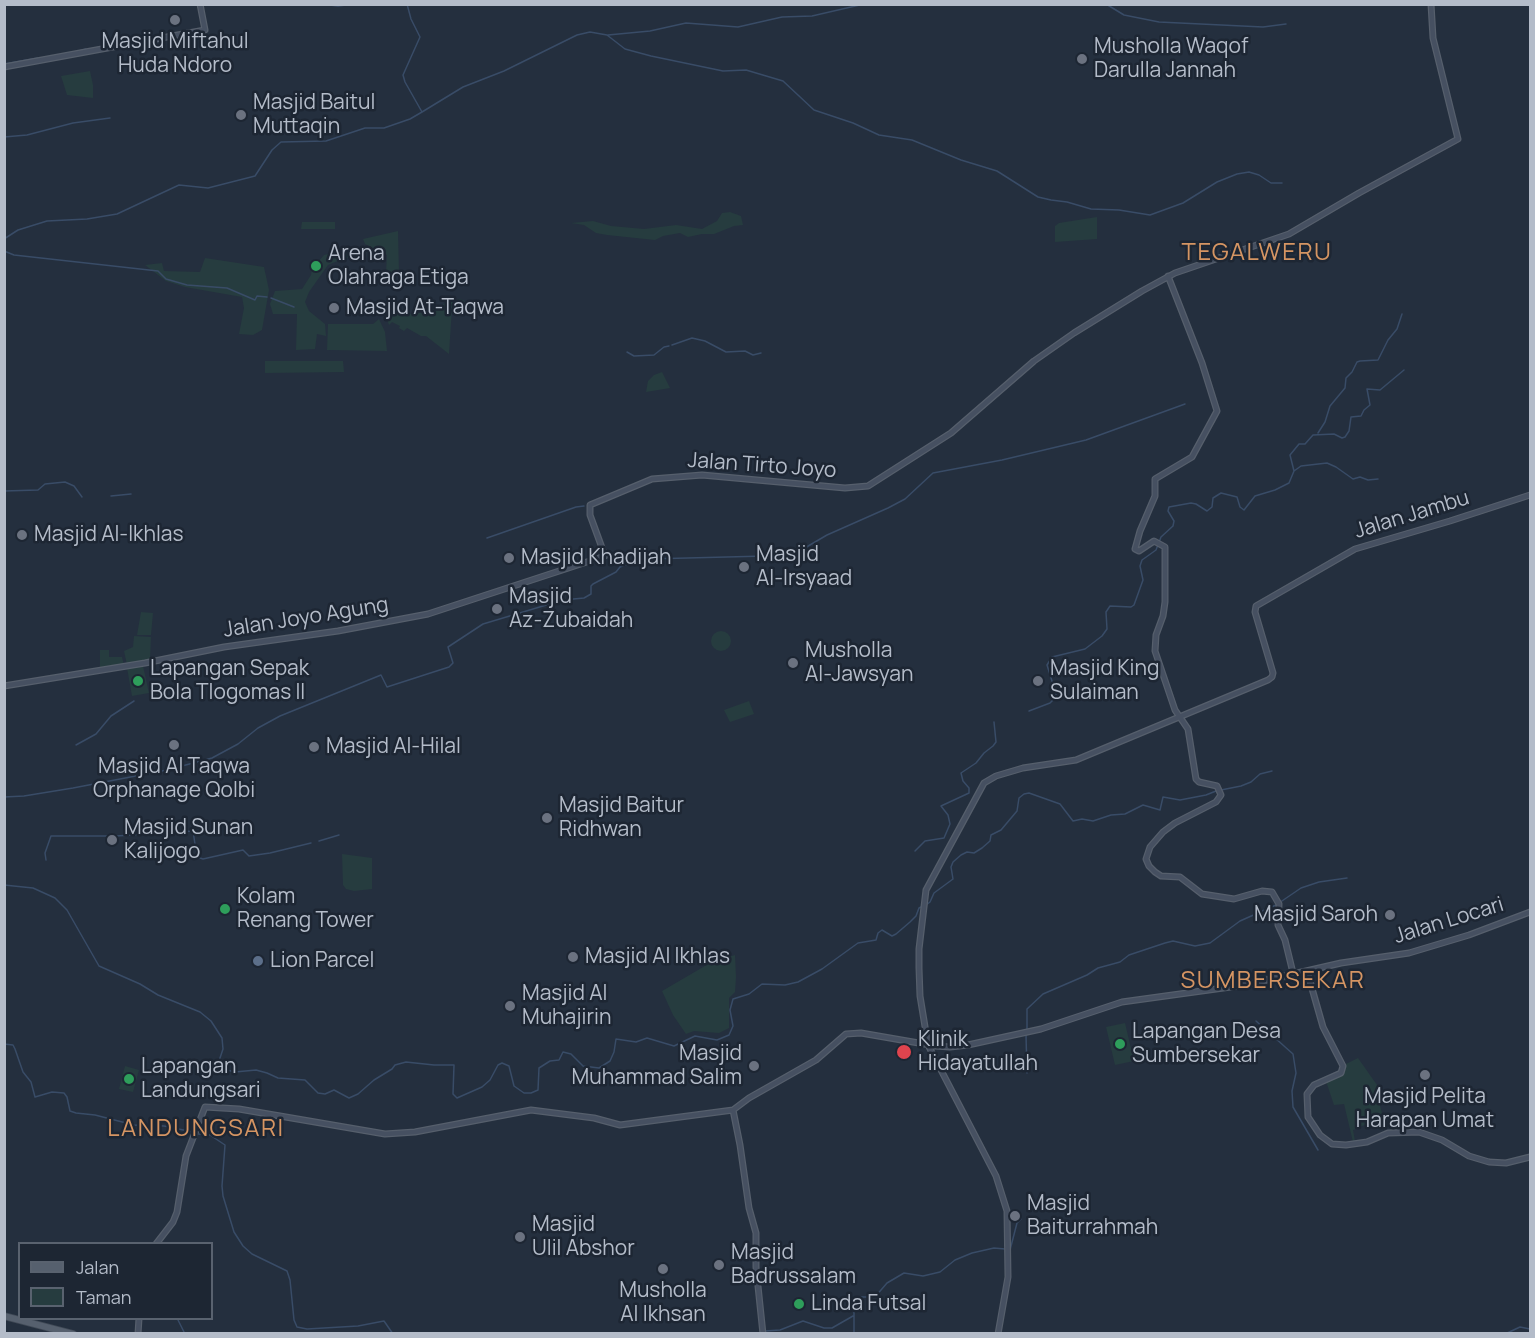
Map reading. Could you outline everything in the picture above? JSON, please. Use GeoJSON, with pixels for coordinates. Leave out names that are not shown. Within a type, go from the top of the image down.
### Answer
{"type":"FeatureCollection","features":[{"type":"Feature","properties":{"kind":"main road"},"geometry":{"type":"LineString","coordinates":[[19,1320],[73,1334]]}},
{"type":"Feature","properties":{"kind":"street"},"geometry":{"type":"LineString","coordinates":[[4,67],[205,30],[200,4]]}},
{"type":"Feature","properties":{"kind":"street"},"geometry":{"type":"LineString","coordinates":[[1293,973],[1285,940],[1278,925],[1279,903],[1274,894],[1268,891],[1255,892],[1234,899],[1202,894],[1180,877],[1161,876],[1149,866],[1146,859],[1147,852],[1155,840],[1171,826],[1220,798],[1220,790],[1215,785],[1199,782],[1197,779],[1188,729],[1175,710],[1155,648],[1166,599],[1166,549],[1156,541],[1140,551],[1135,549],[1155,496],[1155,479],[1192,457],[1218,408],[1168,276],[1289,234],[1458,139],[1433,38],[1431,4]]}},
{"type":"Feature","properties":{"kind":"street","name":"Jalan Tirto Joyo"},"geometry":{"type":"LineString","coordinates":[[605,556],[590,515],[590,506],[647,480],[702,475],[861,488],[871,484],[954,430],[1034,361],[1079,329],[1168,276]]}},
{"type":"Feature","properties":{"kind":"street","name":"Jalan Jambu"},"geometry":{"type":"LineString","coordinates":[[998,1334],[1006,1297],[1008,1216],[996,1176],[928,1045],[920,996],[919,968],[926,890],[988,779],[1026,767],[1077,760],[1272,676],[1267,649],[1255,612],[1255,608],[1260,604],[1355,549],[1530,495]]}},
{"type":"Feature","properties":{"kind":"street","name":"Jalan Joyo Agung"},"geometry":{"type":"LineString","coordinates":[[4,686],[145,663],[224,647],[425,615],[605,556]]}},
{"type":"Feature","properties":{"kind":"street","name":"Jalan Locari"},"geometry":{"type":"LineString","coordinates":[[733,1110],[748,1098],[816,1060],[841,1036],[859,1033],[928,1045],[959,1047],[1027,1032],[1122,1002],[1245,985],[1341,963],[1409,953],[1530,912]]}},
{"type":"Feature","properties":{"kind":"street"},"geometry":{"type":"LineString","coordinates":[[1306,970],[1323,1027],[1343,1065],[1341,1073],[1314,1085],[1307,1094],[1308,1117],[1320,1135],[1332,1144],[1346,1145],[1367,1142],[1388,1133],[1419,1132],[1442,1140],[1469,1156],[1489,1162],[1506,1163],[1527,1158]]}},
{"type":"Feature","properties":{"kind":"street"},"geometry":{"type":"LineString","coordinates":[[158,1242],[173,1222],[177,1212],[186,1156],[205,1107],[239,1109],[361,1131],[398,1134],[531,1110],[620,1125],[733,1110],[749,1208],[756,1233],[756,1267],[763,1331]]}},
{"type":"Feature","properties":{"kind":"green space"},"geometry":{"type":"Polygon","coordinates":[[[90,71],[93,98],[67,95],[61,76],[90,71]]]}},
{"type":"Feature","properties":{"kind":"green space"},"geometry":{"type":"Polygon","coordinates":[[[730,212],[741,216],[743,225],[714,234],[688,237],[680,233],[655,240],[596,233],[584,225],[571,223],[593,221],[611,226],[644,229],[676,225],[702,229],[717,221],[722,213],[730,212]]]}},
{"type":"Feature","properties":{"kind":"green space"},"geometry":{"type":"Polygon","coordinates":[[[1097,217],[1097,239],[1055,242],[1055,226],[1059,223],[1097,217]]]}},
{"type":"Feature","properties":{"kind":"green space"},"geometry":{"type":"Polygon","coordinates":[[[302,222],[335,222],[335,229],[301,229],[302,222]]]}},
{"type":"Feature","properties":{"kind":"green space"},"geometry":{"type":"Polygon","coordinates":[[[398,231],[399,273],[386,273],[387,255],[365,244],[363,239],[398,231]]]}},
{"type":"Feature","properties":{"kind":"green space"},"geometry":{"type":"Polygon","coordinates":[[[358,247],[369,252],[328,265],[309,292],[305,302],[309,311],[325,324],[326,336],[317,334],[315,349],[296,350],[297,314],[273,314],[270,304],[275,291],[302,289],[311,275],[312,268],[314,269],[317,263],[320,265],[318,262],[324,255],[358,247]]]}},
{"type":"Feature","properties":{"kind":"green space"},"geometry":{"type":"Polygon","coordinates":[[[205,258],[264,267],[269,290],[262,330],[253,335],[239,334],[244,308],[242,297],[185,287],[166,281],[145,265],[162,263],[164,271],[200,272],[205,258]]]}},
{"type":"Feature","properties":{"kind":"green space"},"geometry":{"type":"Polygon","coordinates":[[[460,299],[467,302],[464,308],[452,308],[449,354],[426,336],[421,336],[407,328],[404,331],[392,322],[389,325],[385,314],[415,314],[439,308],[446,302],[460,299]]]}},
{"type":"Feature","properties":{"kind":"green space"},"geometry":{"type":"Polygon","coordinates":[[[379,319],[385,332],[387,351],[327,350],[328,324],[373,324],[379,319]]]}},
{"type":"Feature","properties":{"kind":"green space"},"geometry":{"type":"Polygon","coordinates":[[[265,361],[343,361],[344,372],[265,373],[265,361]]]}},
{"type":"Feature","properties":{"kind":"green space"},"geometry":{"type":"Polygon","coordinates":[[[662,372],[670,388],[646,392],[648,381],[654,375],[662,372]]]}},
{"type":"Feature","properties":{"kind":"green space"},"geometry":{"type":"Polygon","coordinates":[[[141,612],[153,613],[151,635],[137,635],[141,612]]]}},
{"type":"Feature","properties":{"kind":"green space"},"geometry":{"type":"Polygon","coordinates":[[[721,631],[728,634],[731,641],[728,648],[721,651],[714,648],[711,641],[714,634],[721,631]]]}},
{"type":"Feature","properties":{"kind":"green space"},"geometry":{"type":"Polygon","coordinates":[[[134,636],[151,637],[150,661],[127,665],[124,651],[133,647],[134,636]]]}},
{"type":"Feature","properties":{"kind":"green space"},"geometry":{"type":"Polygon","coordinates":[[[100,650],[109,650],[109,657],[122,657],[124,665],[100,669],[100,650]]]}},
{"type":"Feature","properties":{"kind":"green space","name":"Lapangan Sepak Bola Tlogomas II"},"geometry":{"type":"Polygon","coordinates":[[[143,666],[149,693],[132,696],[127,668],[143,666]]]}},
{"type":"Feature","properties":{"kind":"green space"},"geometry":{"type":"Polygon","coordinates":[[[749,701],[754,714],[730,722],[724,710],[749,701]]]}},
{"type":"Feature","properties":{"kind":"green space"},"geometry":{"type":"Polygon","coordinates":[[[342,854],[372,858],[372,889],[354,891],[346,889],[343,885],[342,854]]]}},
{"type":"Feature","properties":{"kind":"green space"},"geometry":{"type":"Polygon","coordinates":[[[735,955],[735,992],[729,998],[729,1028],[719,1033],[694,1031],[686,1034],[673,1015],[662,991],[710,963],[735,955]]]}},
{"type":"Feature","properties":{"kind":"green space","name":"Lapangan Desa Sumbersekar"},"geometry":{"type":"Polygon","coordinates":[[[1125,1023],[1134,1061],[1115,1065],[1106,1027],[1125,1023]]]}},
{"type":"Feature","properties":{"kind":"green space"},"geometry":{"type":"Polygon","coordinates":[[[1358,1058],[1383,1094],[1378,1098],[1383,1117],[1353,1130],[1355,1141],[1353,1142],[1344,1104],[1334,1105],[1326,1081],[1343,1074],[1346,1064],[1358,1058]]]}},
{"type":"Feature","properties":{"kind":"green space","name":"Lapangan Landungsari"},"geometry":{"type":"Polygon","coordinates":[[[125,1066],[139,1070],[133,1092],[119,1089],[125,1066]]]}},
{"type":"Feature","properties":{"kind":"waterway"},"geometry":{"type":"LineString","coordinates":[[321,4],[338,6],[355,4]]}},
{"type":"Feature","properties":{"kind":"waterway"},"geometry":{"type":"LineString","coordinates":[[4,239],[18,230],[47,221],[87,219],[117,214],[179,185],[208,188],[255,176],[272,150],[281,142],[326,141],[365,128],[384,128],[410,119],[422,112],[403,75],[420,37],[407,4]]}},
{"type":"Feature","properties":{"kind":"waterway"},"geometry":{"type":"LineString","coordinates":[[608,35],[650,31],[686,23],[738,27],[782,17],[812,16],[864,4]]}},
{"type":"Feature","properties":{"kind":"waterway"},"geometry":{"type":"LineString","coordinates":[[1106,4],[1124,15],[1159,22],[1263,27],[1286,24]]}},
{"type":"Feature","properties":{"kind":"waterway"},"geometry":{"type":"LineString","coordinates":[[422,112],[463,87],[504,71],[577,35],[590,32],[607,35],[625,49],[651,56],[723,71],[746,70],[783,81],[814,110],[853,123],[879,135],[912,140],[961,160],[997,171],[1038,197],[1091,209],[1119,210],[1150,215],[1183,203],[1217,182],[1249,172],[1271,183],[1282,183]]}},
{"type":"Feature","properties":{"kind":"waterway"},"geometry":{"type":"LineString","coordinates":[[75,52],[86,49]]}},
{"type":"Feature","properties":{"kind":"waterway"},"geometry":{"type":"LineString","coordinates":[[4,64],[38,58]]}},
{"type":"Feature","properties":{"kind":"waterway"},"geometry":{"type":"LineString","coordinates":[[4,137],[27,135],[73,123],[110,118]]}},
{"type":"Feature","properties":{"kind":"waterway"},"geometry":{"type":"LineString","coordinates":[[4,251],[14,255],[158,271],[166,279],[187,285],[227,288],[255,300],[257,296],[267,297]]}},
{"type":"Feature","properties":{"kind":"waterway"},"geometry":{"type":"LineString","coordinates":[[271,298],[294,307]]}},
{"type":"Feature","properties":{"kind":"waterway"},"geometry":{"type":"LineString","coordinates":[[1318,433],[1325,422],[1330,406],[1345,388],[1346,378],[1357,362],[1378,360],[1388,340],[1397,329],[1402,314]]}},
{"type":"Feature","properties":{"kind":"waterway"},"geometry":{"type":"LineString","coordinates":[[672,345],[692,338],[705,341],[726,352],[745,351],[753,355],[761,353]]}},
{"type":"Feature","properties":{"kind":"waterway"},"geometry":{"type":"LineString","coordinates":[[627,352],[634,356],[654,355],[669,346]]}},
{"type":"Feature","properties":{"kind":"waterway"},"geometry":{"type":"LineString","coordinates":[[1029,711],[1050,703],[1055,698],[1056,694],[1047,665],[1052,657],[1085,649],[1102,636],[1107,629],[1106,612],[1110,606],[1131,607],[1134,605],[1143,580],[1140,566],[1142,560],[1156,550],[1161,537],[1173,526],[1174,521],[1168,511],[1169,507],[1191,503],[1207,511],[1212,507],[1213,498],[1221,493],[1237,497],[1240,507],[1244,510],[1255,496],[1289,483],[1294,471],[1290,455],[1299,444],[1305,444],[1313,435],[1334,434],[1345,437],[1349,431],[1351,417],[1361,416],[1370,405],[1367,389],[1380,390],[1404,370]]}},
{"type":"Feature","properties":{"kind":"waterway"},"geometry":{"type":"LineString","coordinates":[[4,797],[73,788],[167,770],[212,758],[280,716],[381,675],[387,687],[449,667],[453,663],[448,647],[483,624],[563,600],[584,598],[591,594],[593,584],[616,572],[620,567],[635,561],[766,556],[803,549],[827,535],[905,499],[933,473],[1002,460],[1086,440],[1185,404]]}},
{"type":"Feature","properties":{"kind":"waterway"},"geometry":{"type":"LineString","coordinates":[[1294,471],[1301,466],[1327,463],[1353,479],[1360,477],[1368,480],[1378,479]]}},
{"type":"Feature","properties":{"kind":"waterway"},"geometry":{"type":"LineString","coordinates":[[4,491],[38,490],[45,484],[65,482],[74,486],[82,497]]}},
{"type":"Feature","properties":{"kind":"waterway"},"geometry":{"type":"LineString","coordinates":[[111,496],[131,494]]}},
{"type":"Feature","properties":{"kind":"waterway"},"geometry":{"type":"LineString","coordinates":[[487,538],[584,506]]}},
{"type":"Feature","properties":{"kind":"waterway"},"geometry":{"type":"LineString","coordinates":[[76,745],[96,734],[111,716],[134,701]]}},
{"type":"Feature","properties":{"kind":"waterway"},"geometry":{"type":"LineString","coordinates":[[915,851],[925,841],[944,838],[950,824],[948,815],[941,806],[969,793],[969,788],[963,781],[961,773],[976,763],[996,742],[994,722]]}},
{"type":"Feature","properties":{"kind":"waterway"},"geometry":{"type":"LineString","coordinates":[[1221,790],[1241,786],[1251,782],[1260,774],[1272,771]]}},
{"type":"Feature","properties":{"kind":"waterway"},"geometry":{"type":"LineString","coordinates":[[926,905],[934,893],[953,879],[951,867],[953,862],[967,852],[974,853],[990,841],[991,835],[1001,830],[1017,811],[1019,798],[1024,794],[1029,793],[1060,804],[1073,821],[1082,819],[1093,821],[1111,815],[1125,814],[1143,805],[1160,810],[1163,797],[1180,800],[1216,791]]}},
{"type":"Feature","properties":{"kind":"waterway"},"geometry":{"type":"LineString","coordinates":[[116,836],[193,831],[197,857],[203,859],[243,850],[249,856],[270,853],[311,843]]}},
{"type":"Feature","properties":{"kind":"waterway"},"geometry":{"type":"LineString","coordinates":[[319,841],[339,835]]}},
{"type":"Feature","properties":{"kind":"waterway"},"geometry":{"type":"LineString","coordinates":[[46,860],[45,853],[51,836],[107,836]]}},
{"type":"Feature","properties":{"kind":"waterway"},"geometry":{"type":"LineString","coordinates":[[1027,1030],[1027,1009],[1043,994],[1098,968],[1120,962],[1129,955],[1165,943],[1173,941],[1195,946],[1210,943],[1240,921],[1276,905],[1301,888],[1319,882],[1347,878]]}},
{"type":"Feature","properties":{"kind":"waterway"},"geometry":{"type":"LineString","coordinates":[[4,885],[33,888],[55,898],[67,910],[99,966],[140,984],[158,995],[200,1012],[211,1021],[222,1038],[223,1049],[219,1061],[223,1069],[235,1072],[256,1070],[278,1078],[305,1080],[318,1093],[325,1094],[334,1090],[349,1098],[358,1094],[395,1065],[406,1062],[454,1065],[453,1094],[457,1098],[482,1087],[502,1063],[509,1066],[514,1086],[524,1093],[531,1093],[538,1090],[539,1068],[550,1061],[559,1060],[563,1052],[571,1054],[583,1066],[599,1068],[610,1061],[616,1039],[636,1042],[647,1038],[674,1046],[695,1036],[717,1040],[729,1035],[733,1026],[730,1010],[733,999],[749,994],[762,984],[785,985],[798,982],[822,969],[858,943],[876,940],[878,933],[882,930],[892,936],[896,934],[916,916],[921,907]]}},
{"type":"Feature","properties":{"kind":"waterway"},"geometry":{"type":"LineString","coordinates":[[1256,1021],[1293,1054],[1296,1073],[1292,1091],[1293,1107],[1318,1150]]}},
{"type":"Feature","properties":{"kind":"waterway"},"geometry":{"type":"LineString","coordinates":[[1026,1035],[1027,1073]]}},
{"type":"Feature","properties":{"kind":"waterway"},"geometry":{"type":"LineString","coordinates":[[4,1044],[13,1045],[23,1072],[31,1082],[35,1097],[52,1092],[64,1093],[70,1111],[76,1113],[95,1115],[134,1125],[164,1126],[193,1132]]}},
{"type":"Feature","properties":{"kind":"waterway"},"geometry":{"type":"LineString","coordinates":[[198,1134],[210,1135],[225,1145],[223,1196],[234,1232],[243,1246],[252,1254],[287,1271],[297,1327],[307,1329],[358,1326],[384,1321],[393,1334]]}},
{"type":"Feature","properties":{"kind":"waterway"},"geometry":{"type":"LineString","coordinates":[[1010,1250],[1017,1223],[1021,1219]]}},
{"type":"Feature","properties":{"kind":"waterway"},"geometry":{"type":"LineString","coordinates":[[854,1334],[855,1300],[860,1297],[875,1297],[887,1283],[904,1273],[923,1276],[940,1272],[955,1260],[972,1253],[994,1248],[1005,1249]]}},
{"type":"Feature","properties":{"kind":"waterway"},"geometry":{"type":"LineString","coordinates":[[765,1331],[780,1330],[803,1321],[824,1328],[832,1328],[853,1316]]}},
{"type":"Feature","properties":{"kind":"waterway"},"geometry":{"type":"LineString","coordinates":[[178,1320],[185,1334]]}},
{"type":"Feature","properties":{"kind":"waterway"},"geometry":{"type":"LineString","coordinates":[[1505,1334],[1520,1327],[1530,1329]]}},
{"type":"Feature","properties":{"kind":"place","name":"Masjid Miftahul Huda Ndoro"},"geometry":{"type":"Point","coordinates":[175,20]}},
{"type":"Feature","properties":{"kind":"place","name":"Musholla Waqof Darulla Jannah"},"geometry":{"type":"Point","coordinates":[1082,59]}},
{"type":"Feature","properties":{"kind":"place","name":"Masjid Baitul Muttaqin"},"geometry":{"type":"Point","coordinates":[241,115]}},
{"type":"Feature","properties":{"kind":"place","name":"Arena Olahraga Etiga"},"geometry":{"type":"Point","coordinates":[316,266]}},
{"type":"Feature","properties":{"kind":"place","name":"Masjid At-Taqwa"},"geometry":{"type":"Point","coordinates":[334,308]}},
{"type":"Feature","properties":{"kind":"place","name":"Masjid Al-Ikhlas"},"geometry":{"type":"Point","coordinates":[22,535]}},
{"type":"Feature","properties":{"kind":"place","name":"Masjid Khadijah"},"geometry":{"type":"Point","coordinates":[509,558]}},
{"type":"Feature","properties":{"kind":"place","name":"Masjid Al-Irsyaad"},"geometry":{"type":"Point","coordinates":[744,567]}},
{"type":"Feature","properties":{"kind":"place","name":"Masjid Az-Zubaidah"},"geometry":{"type":"Point","coordinates":[497,609]}},
{"type":"Feature","properties":{"kind":"place","name":"Musholla Al-Jawsyan"},"geometry":{"type":"Point","coordinates":[793,663]}},
{"type":"Feature","properties":{"kind":"place","name":"Lapangan Sepak Bola Tlogomas II"},"geometry":{"type":"Point","coordinates":[138,681]}},
{"type":"Feature","properties":{"kind":"place","name":"Masjid King Sulaiman"},"geometry":{"type":"Point","coordinates":[1038,681]}},
{"type":"Feature","properties":{"kind":"place","name":"Masjid Al Taqwa Orphanage Qolbi"},"geometry":{"type":"Point","coordinates":[174,745]}},
{"type":"Feature","properties":{"kind":"place","name":"Masjid Al-Hilal"},"geometry":{"type":"Point","coordinates":[314,747]}},
{"type":"Feature","properties":{"kind":"place","name":"Masjid Baitur Ridhwan"},"geometry":{"type":"Point","coordinates":[547,818]}},
{"type":"Feature","properties":{"kind":"place","name":"Masjid Sunan Kalijogo"},"geometry":{"type":"Point","coordinates":[112,840]}},
{"type":"Feature","properties":{"kind":"place","name":"Kolam Renang Tower"},"geometry":{"type":"Point","coordinates":[225,909]}},
{"type":"Feature","properties":{"kind":"place","name":"Masjid Saroh"},"geometry":{"type":"Point","coordinates":[1390,915]}},
{"type":"Feature","properties":{"kind":"place","name":"Masjid Al Ikhlas"},"geometry":{"type":"Point","coordinates":[573,957]}},
{"type":"Feature","properties":{"kind":"place","name":"Lion Parcel"},"geometry":{"type":"Point","coordinates":[258,961]}},
{"type":"Feature","properties":{"kind":"place","name":"Masjid Al Muhajirin"},"geometry":{"type":"Point","coordinates":[510,1006]}},
{"type":"Feature","properties":{"kind":"place","name":"Lapangan Desa Sumbersekar"},"geometry":{"type":"Point","coordinates":[1120,1044]}},
{"type":"Feature","properties":{"kind":"place","name":"Klinik Hidayatullah"},"geometry":{"type":"Point","coordinates":[904,1052]}},
{"type":"Feature","properties":{"kind":"place","name":"Masjid Muhammad Salim"},"geometry":{"type":"Point","coordinates":[754,1066]}},
{"type":"Feature","properties":{"kind":"place","name":"Masjid Pelita Harapan Umat"},"geometry":{"type":"Point","coordinates":[1425,1075]}},
{"type":"Feature","properties":{"kind":"place","name":"Lapangan Landungsari"},"geometry":{"type":"Point","coordinates":[129,1079]}},
{"type":"Feature","properties":{"kind":"place","name":"Masjid Baiturrahmah"},"geometry":{"type":"Point","coordinates":[1015,1216]}},
{"type":"Feature","properties":{"kind":"place","name":"Masjid Ulil Abshor"},"geometry":{"type":"Point","coordinates":[520,1237]}},
{"type":"Feature","properties":{"kind":"place","name":"Masjid Badrussalam"},"geometry":{"type":"Point","coordinates":[719,1265]}},
{"type":"Feature","properties":{"kind":"place","name":"Musholla Al Ikhsan"},"geometry":{"type":"Point","coordinates":[663,1269]}},
{"type":"Feature","properties":{"kind":"place","name":"Linda Futsal"},"geometry":{"type":"Point","coordinates":[799,1304]}},
{"type":"Feature","properties":{"kind":"district","name":"TEGALWERU"},"geometry":{"type":"Point","coordinates":[1257,253]}},
{"type":"Feature","properties":{"kind":"district","name":"SUMBERSEKAR"},"geometry":{"type":"Point","coordinates":[1273,981]}},
{"type":"Feature","properties":{"kind":"district","name":"LANDUNGSARI"},"geometry":{"type":"Point","coordinates":[196,1129]}}]}
